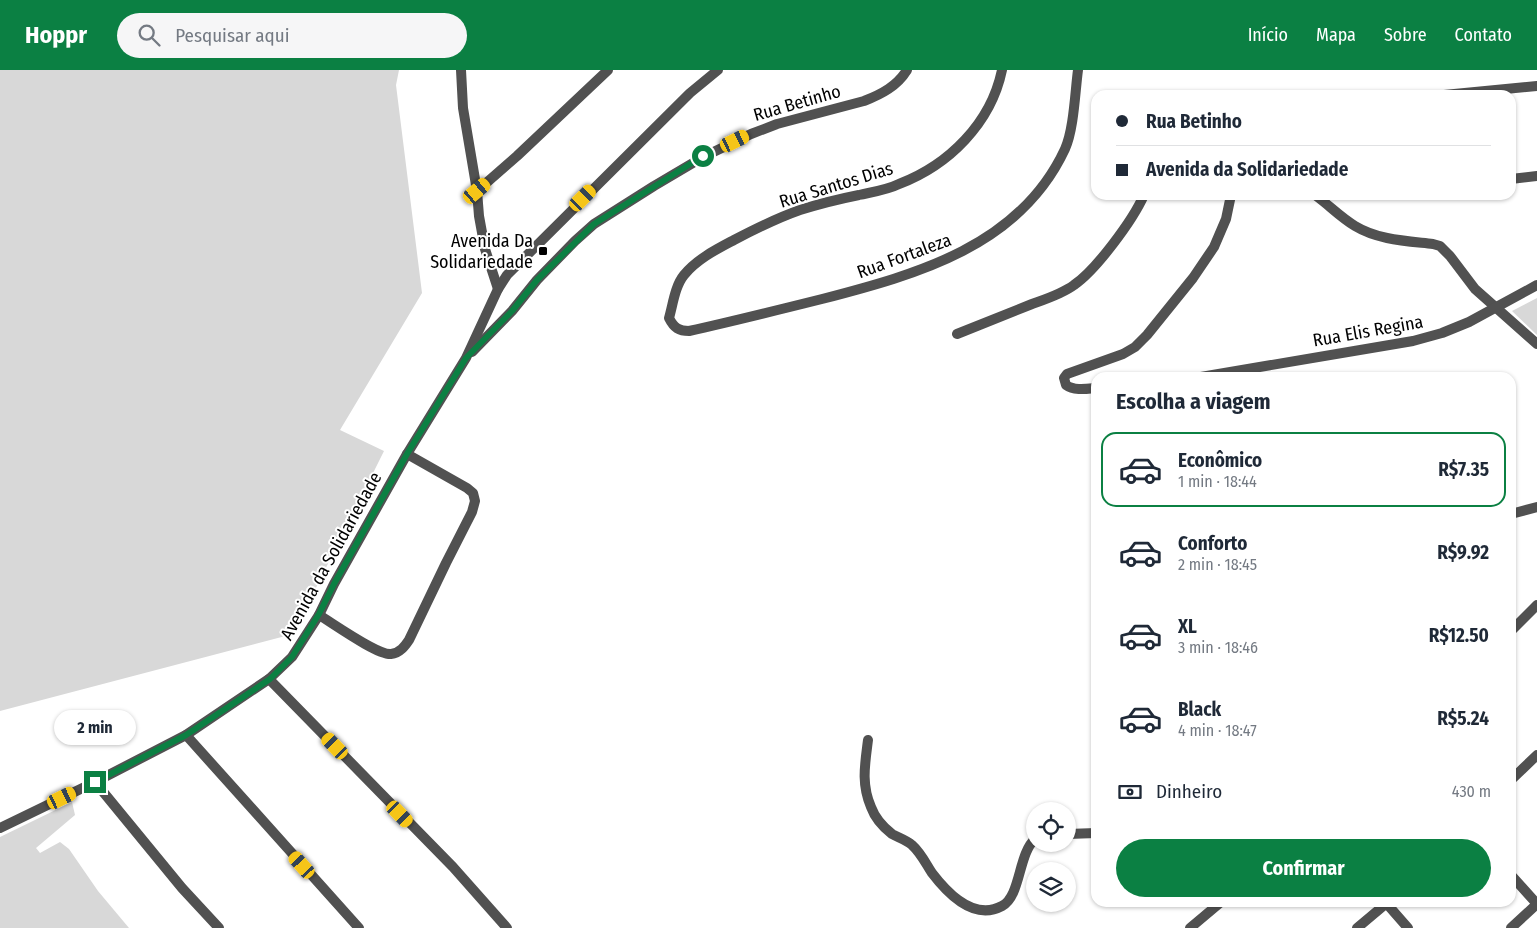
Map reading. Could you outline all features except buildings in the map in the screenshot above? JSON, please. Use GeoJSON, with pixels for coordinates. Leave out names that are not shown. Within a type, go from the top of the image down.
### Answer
{"type":"FeatureCollection","features":[{"type":"Feature","properties":{"kind":"street"},"geometry":{"type":"LineString","coordinates":[[477,191],[608,70]]}},
{"type":"Feature","properties":{"kind":"street","name":"Avenida da Solidariedade"},"geometry":{"type":"LineString","coordinates":[[0,828],[186,735],[270,679],[292,657],[319,614],[407,454],[466,358],[498,289],[508,275],[690,93],[718,70]]}},
{"type":"Feature","properties":{"kind":"street","name":"Rua Betinho"},"geometry":{"type":"LineString","coordinates":[[466,358],[512,311],[537,280],[594,224],[703,156],[768,128],[878,96],[893,86],[907,70]]}},
{"type":"Feature","properties":{"kind":"street","name":"Rua Santos Dias"},"geometry":{"type":"LineString","coordinates":[[669,318],[678,286],[683,276],[695,264],[721,248],[759,227],[798,211],[899,185],[942,161],[968,137],[994,99],[1002,70]]}},
{"type":"Feature","properties":{"kind":"street","name":"Rua Fortaleza"},"geometry":{"type":"LineString","coordinates":[[669,318],[673,326],[681,331],[690,331],[744,319],[863,288],[929,267],[983,241],[1009,222],[1038,191],[1057,165],[1066,146],[1078,70]]}},
{"type":"Feature","properties":{"kind":"street"},"geometry":{"type":"LineString","coordinates":[[462,71],[463,108],[477,191],[479,216],[486,249],[498,289]]}},
{"type":"Feature","properties":{"kind":"street"},"geometry":{"type":"LineString","coordinates":[[1496,90],[1537,86]]}},
{"type":"Feature","properties":{"kind":"street"},"geometry":{"type":"LineString","coordinates":[[1516,178],[1537,176]]}},
{"type":"Feature","properties":{"kind":"street"},"geometry":{"type":"LineString","coordinates":[[957,334],[1054,296],[1074,286],[1121,233],[1142,200]]}},
{"type":"Feature","properties":{"kind":"street"},"geometry":{"type":"LineString","coordinates":[[1091,388],[1069,388],[1064,378],[1067,374],[1123,354],[1147,335],[1194,278],[1214,247],[1226,220],[1231,200]]}},
{"type":"Feature","properties":{"kind":"street"},"geometry":{"type":"LineString","coordinates":[[1321,200],[1355,227],[1374,236],[1440,246],[1475,289],[1537,344]]}},
{"type":"Feature","properties":{"kind":"street","name":"Rua Elis Regina"},"geometry":{"type":"LineString","coordinates":[[1230,372],[1413,341],[1442,333],[1469,322],[1537,285]]}},
{"type":"Feature","properties":{"kind":"street"},"geometry":{"type":"LineString","coordinates":[[319,614],[381,653],[391,654],[398,652],[404,648],[409,640],[446,562],[467,524],[475,501],[473,493],[467,488],[407,454]]}},
{"type":"Feature","properties":{"kind":"street"},"geometry":{"type":"LineString","coordinates":[[1516,513],[1537,507]]}},
{"type":"Feature","properties":{"kind":"street"},"geometry":{"type":"LineString","coordinates":[[1516,627],[1537,605]]}},
{"type":"Feature","properties":{"kind":"street"},"geometry":{"type":"LineString","coordinates":[[270,679],[452,867],[507,928]]}},
{"type":"Feature","properties":{"kind":"street"},"geometry":{"type":"LineString","coordinates":[[186,735],[359,928]]}},
{"type":"Feature","properties":{"kind":"street"},"geometry":{"type":"LineString","coordinates":[[868,740],[863,775],[871,808],[879,822],[892,834],[913,846],[947,891],[963,904],[978,910],[991,910],[1005,904],[1010,899],[1026,850]]}},
{"type":"Feature","properties":{"kind":"street"},"geometry":{"type":"LineString","coordinates":[[1516,775],[1537,755]]}},
{"type":"Feature","properties":{"kind":"street"},"geometry":{"type":"LineString","coordinates":[[95,782],[182,888],[219,928]]}},
{"type":"Feature","properties":{"kind":"street"},"geometry":{"type":"LineString","coordinates":[[1076,833],[1091,832]]}},
{"type":"Feature","properties":{"kind":"street"},"geometry":{"type":"LineString","coordinates":[[1511,928],[1537,904],[1516,881]]}},
{"type":"Feature","properties":{"kind":"street"},"geometry":{"type":"LineString","coordinates":[[1190,928],[1215,907]]}},
{"type":"Feature","properties":{"kind":"street"},"geometry":{"type":"LineString","coordinates":[[1357,928],[1382,907]]}},
{"type":"Feature","properties":{"kind":"street"},"geometry":{"type":"LineString","coordinates":[[1390,907],[1408,928]]}},
{"type":"Feature","properties":{"kind":"shaded area"},"geometry":{"type":"Polygon","coordinates":[[[0,70],[399,70],[396,85],[422,293],[340,430],[384,451],[293,634],[0,711],[0,70]]]}},
{"type":"Feature","properties":{"kind":"shaded area"},"geometry":{"type":"Polygon","coordinates":[[[1537,298],[1537,335],[1512,311],[1537,298]]]}},
{"type":"Feature","properties":{"kind":"shaded area"},"geometry":{"type":"Polygon","coordinates":[[[72,802],[75,815],[36,848],[40,853],[60,842],[69,849],[98,891],[129,928],[0,928],[0,837],[72,802]]]}},
{"type":"Feature","properties":{"kind":"place","name":"Avenida Da Solidariedade"},"geometry":{"type":"Point","coordinates":[543,251]}},
{"type":"Feature","properties":{"kind":"route"},"geometry":{"type":"LineString","coordinates":[[95,782],[186,735],[270,679],[292,657],[319,614],[407,454],[466,358],[512,311],[537,280],[594,224],[703,156]]}}]}
